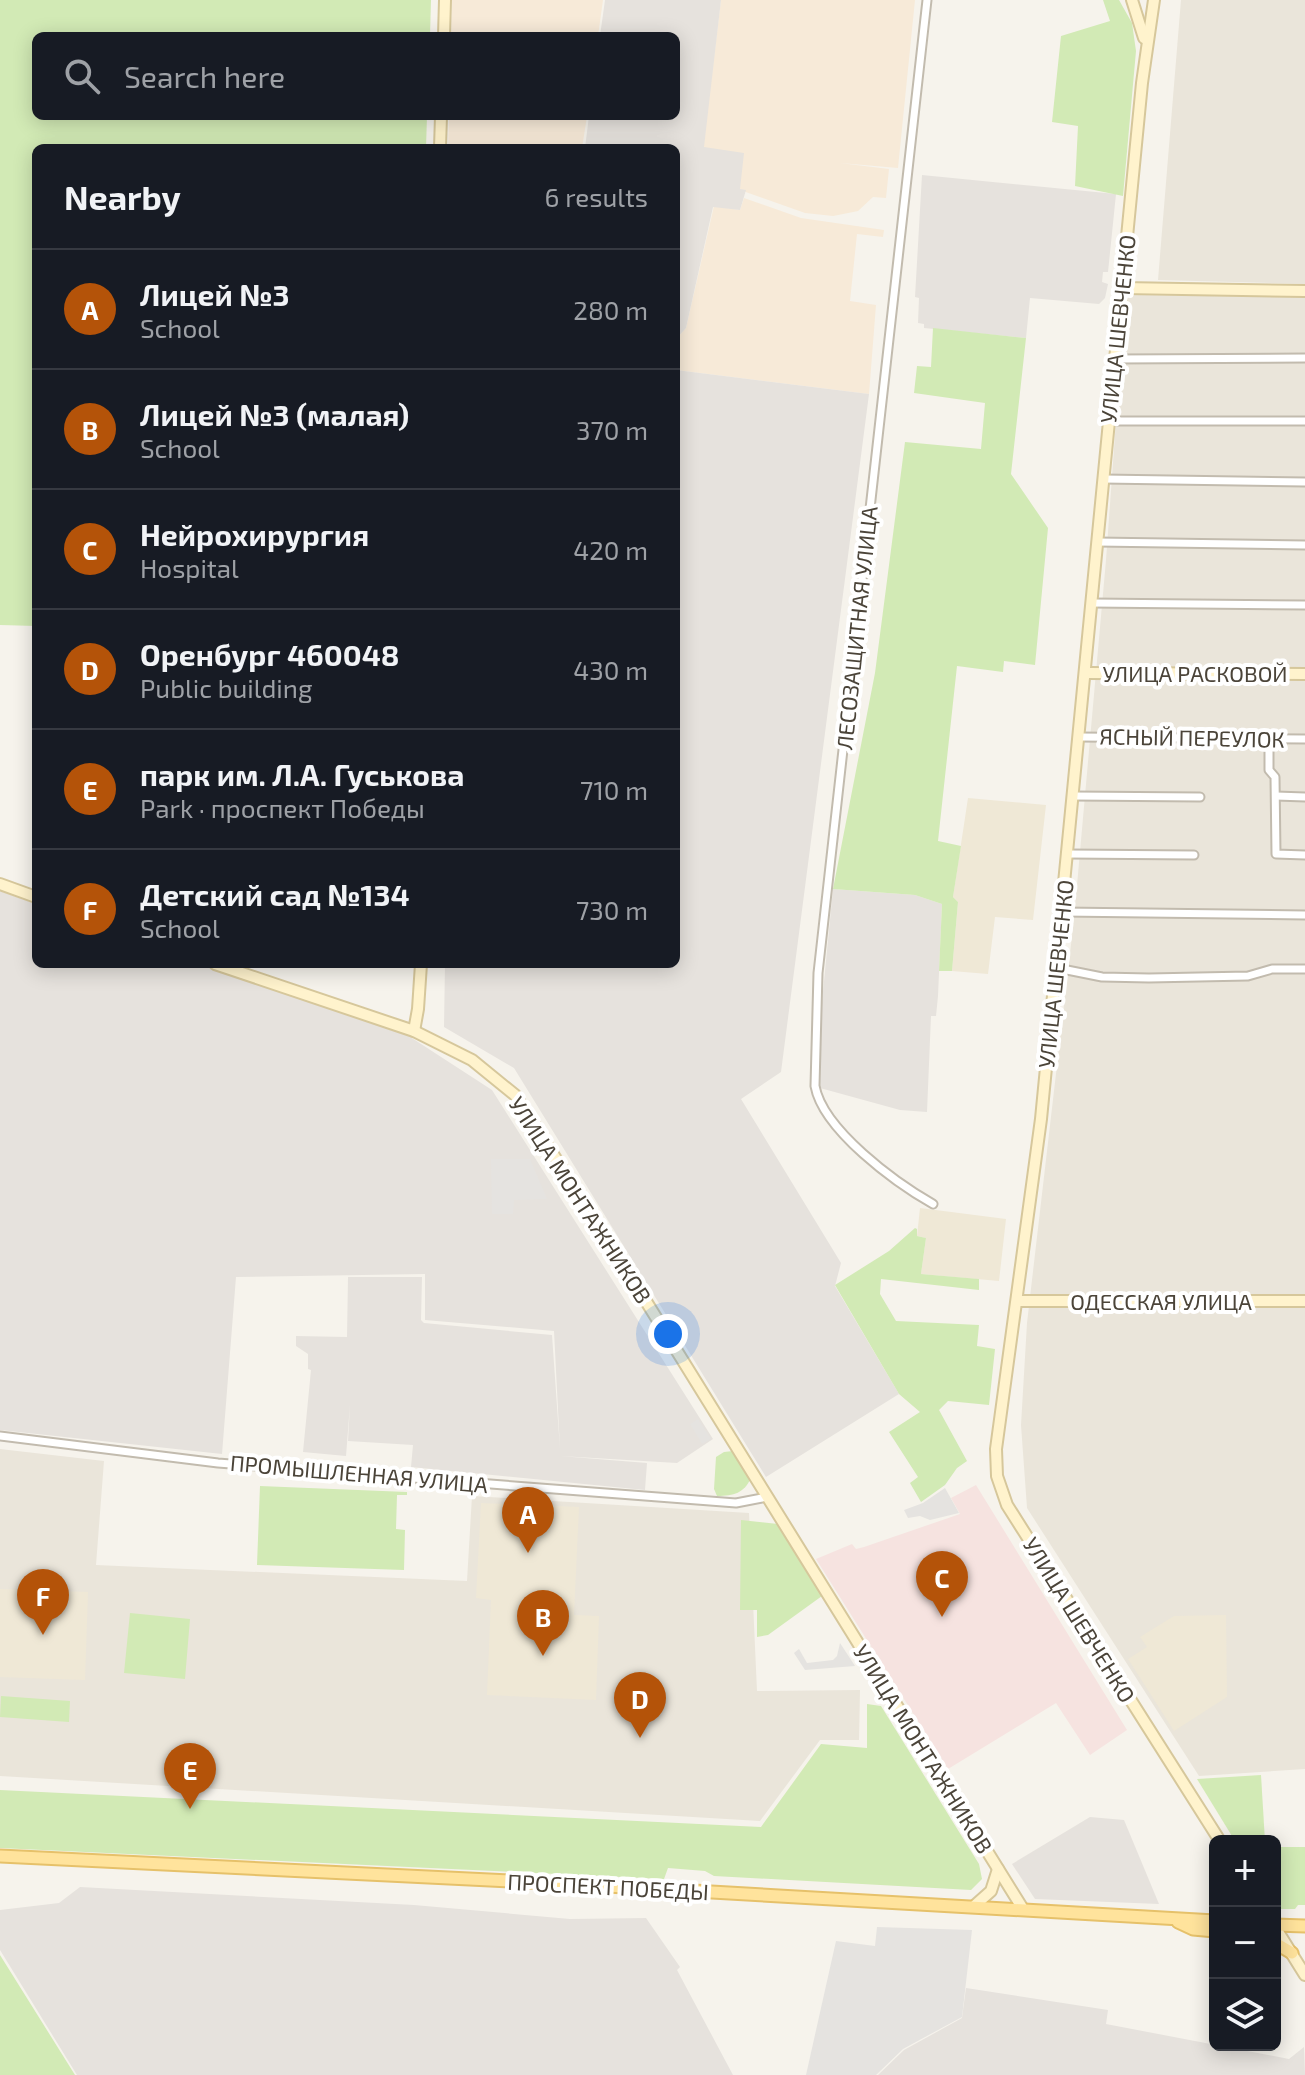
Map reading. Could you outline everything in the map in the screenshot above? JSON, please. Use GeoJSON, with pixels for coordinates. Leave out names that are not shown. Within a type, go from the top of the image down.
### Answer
{"type":"FeatureCollection","features":[{"type":"Feature","properties":{"kind":"main road"},"geometry":{"type":"LineString","coordinates":[[444,32],[445,0]]}},
{"type":"Feature","properties":{"kind":"main road","name":"УЛИЦА ШЕВЧЕНКО"},"geometry":{"type":"LineString","coordinates":[[1132,0],[1146,44]]}},
{"type":"Feature","properties":{"kind":"main road","name":"УЛИЦА ШЕВЧЕНКО"},"geometry":{"type":"LineString","coordinates":[[1154,0],[1146,44],[1041,1119],[996,1449],[997,1476],[1004,1499],[1216,1835]]}},
{"type":"Feature","properties":{"kind":"main road"},"geometry":{"type":"LineString","coordinates":[[440,144],[441,120]]}},
{"type":"Feature","properties":{"kind":"main road"},"geometry":{"type":"LineString","coordinates":[[1122,288],[1305,291]]}},
{"type":"Feature","properties":{"kind":"main road","name":"УЛИЦА РАСКОВОЙ"},"geometry":{"type":"LineString","coordinates":[[1085,673],[1305,674]]}},
{"type":"Feature","properties":{"kind":"main road"},"geometry":{"type":"LineString","coordinates":[[0,884],[32,896]]}},
{"type":"Feature","properties":{"kind":"main road","name":"УЛИЦА МОНТАЖНИКОВ"},"geometry":{"type":"LineString","coordinates":[[227,968],[414,1031],[472,1060],[515,1095],[599,1225],[1023,1909]]}},
{"type":"Feature","properties":{"kind":"main road"},"geometry":{"type":"LineString","coordinates":[[414,1031],[421,968]]}},
{"type":"Feature","properties":{"kind":"main road","name":"ОДЕССКАЯ УЛИЦА"},"geometry":{"type":"LineString","coordinates":[[1017,1301],[1305,1301]]}},
{"type":"Feature","properties":{"kind":"main road","name":"ПРОСПЕКТ ПОБЕДЫ"},"geometry":{"type":"LineString","coordinates":[[0,1856],[1209,1921]]}},
{"type":"Feature","properties":{"kind":"main road","name":"УЛИЦА МОНТАЖНИКОВ"},"geometry":{"type":"LineString","coordinates":[[973,1907],[991,1891],[998,1869]]}},
{"type":"Feature","properties":{"kind":"main road"},"geometry":{"type":"LineString","coordinates":[[1171,1918],[1193,1929],[1209,1930]]}},
{"type":"Feature","properties":{"kind":"main road"},"geometry":{"type":"LineString","coordinates":[[1281,1926],[1305,1926]]}},
{"type":"Feature","properties":{"kind":"main road"},"geometry":{"type":"LineString","coordinates":[[1281,1936],[1305,1975]]}},
{"type":"Feature","properties":{"kind":"main road"},"geometry":{"type":"LineString","coordinates":[[1281,1947],[1292,1953]]}},
{"type":"Feature","properties":{"kind":"street","name":"ЛЕСОЗАЩИТНАЯ УЛИЦА"},"geometry":{"type":"LineString","coordinates":[[927,0],[818,973],[815,1086],[817,1100],[859,1150],[894,1180],[933,1204]]}},
{"type":"Feature","properties":{"kind":"street"},"geometry":{"type":"LineString","coordinates":[[1115,359],[1305,358]]}},
{"type":"Feature","properties":{"kind":"street"},"geometry":{"type":"LineString","coordinates":[[1109,421],[1305,421]]}},
{"type":"Feature","properties":{"kind":"street"},"geometry":{"type":"LineString","coordinates":[[1103,479],[1305,482]]}},
{"type":"Feature","properties":{"kind":"street"},"geometry":{"type":"LineString","coordinates":[[1097,542],[1305,545]]}},
{"type":"Feature","properties":{"kind":"street"},"geometry":{"type":"LineString","coordinates":[[1091,603],[1305,605]]}},
{"type":"Feature","properties":{"kind":"street","name":"ЯСНЫЙ ПЕРЕУЛОК"},"geometry":{"type":"LineString","coordinates":[[1079,737],[1305,739]]}},
{"type":"Feature","properties":{"kind":"street"},"geometry":{"type":"LineString","coordinates":[[1269,740],[1269,770],[1275,777],[1276,854],[1305,855]]}},
{"type":"Feature","properties":{"kind":"street"},"geometry":{"type":"LineString","coordinates":[[1073,796],[1200,797]]}},
{"type":"Feature","properties":{"kind":"street"},"geometry":{"type":"LineString","coordinates":[[1276,796],[1305,797]]}},
{"type":"Feature","properties":{"kind":"street"},"geometry":{"type":"LineString","coordinates":[[1068,854],[1194,855]]}},
{"type":"Feature","properties":{"kind":"street"},"geometry":{"type":"LineString","coordinates":[[1062,912],[1305,915]]}},
{"type":"Feature","properties":{"kind":"street"},"geometry":{"type":"LineString","coordinates":[[1057,968],[1102,977],[1149,978],[1248,976],[1272,969],[1305,969]]}},
{"type":"Feature","properties":{"kind":"street","name":"ПРОМЫШЛЕННАЯ УЛИЦА"},"geometry":{"type":"LineString","coordinates":[[0,1436],[218,1463],[477,1484],[736,1503],[767,1497]]}},
{"type":"Feature","properties":{"kind":"shaded area"},"geometry":{"type":"Polygon","coordinates":[[[452,0],[603,0],[599,32],[451,32],[452,0]]]}},
{"type":"Feature","properties":{"kind":"shaded area"},"geometry":{"type":"Polygon","coordinates":[[[605,0],[721,0],[704,147],[744,153],[740,189],[746,190],[740,210],[713,207],[686,328],[680,335],[680,144],[586,144],[588,120],[680,120],[680,32],[601,32],[605,0]]]}},
{"type":"Feature","properties":{"kind":"shaded area"},"geometry":{"type":"Polygon","coordinates":[[[721,0],[915,0],[898,168],[840,163],[889,169],[886,198],[873,197],[858,211],[833,216],[805,213],[740,190],[703,147],[721,0]]]}},
{"type":"Feature","properties":{"kind":"shaded area"},"geometry":{"type":"Polygon","coordinates":[[[1181,0],[1305,0],[1305,284],[1158,280],[1181,0]]]}},
{"type":"Feature","properties":{"kind":"shaded area"},"geometry":{"type":"Polygon","coordinates":[[[449,120],[586,120],[583,144],[448,144],[449,120]]]}},
{"type":"Feature","properties":{"kind":"shaded area"},"geometry":{"type":"Polygon","coordinates":[[[922,175],[1116,194],[1108,272],[1103,272],[1102,282],[1108,284],[1105,298],[1099,304],[1030,298],[1026,338],[924,328],[924,324],[918,323],[919,298],[915,297],[922,175]]]}},
{"type":"Feature","properties":{"kind":"shaded area"},"geometry":{"type":"Polygon","coordinates":[[[744,198],[801,218],[884,230],[883,237],[857,234],[850,301],[876,305],[869,394],[680,370],[680,335],[686,328],[714,206],[740,210],[744,198]]]}},
{"type":"Feature","properties":{"kind":"shaded area"},"geometry":{"type":"Polygon","coordinates":[[[1125,295],[1305,297],[1305,1769],[1199,1776],[1027,1508],[1021,1425],[1027,1323],[1074,919],[1106,560],[1125,295]]]}},
{"type":"Feature","properties":{"kind":"shaded area"},"geometry":{"type":"Polygon","coordinates":[[[680,370],[869,394],[781,1072],[741,1099],[841,1263],[835,1286],[899,1394],[766,1477],[514,1068],[444,1027],[445,968],[680,968],[680,370]]]}},
{"type":"Feature","properties":{"kind":"shaded area"},"geometry":{"type":"Polygon","coordinates":[[[968,798],[1046,805],[1033,920],[995,917],[988,974],[952,971],[958,902],[953,897],[968,798]]]}},
{"type":"Feature","properties":{"kind":"shaded area"},"geometry":{"type":"Polygon","coordinates":[[[833,889],[915,895],[942,904],[938,996],[936,1016],[931,1016],[927,1112],[900,1110],[820,1088],[822,1002],[833,889]]]}},
{"type":"Feature","properties":{"kind":"shaded area"},"geometry":{"type":"Polygon","coordinates":[[[0,891],[32,903],[32,968],[220,968],[401,1031],[492,1090],[713,1439],[677,1463],[560,1456],[647,1463],[645,1490],[411,1467],[413,1445],[348,1441],[350,1405],[346,1456],[303,1452],[311,1370],[308,1369],[308,1354],[296,1346],[296,1336],[347,1337],[348,1277],[422,1277],[421,1320],[424,1323],[552,1335],[560,1449],[554,1331],[425,1320],[425,1274],[236,1277],[222,1454],[0,1430],[0,891]]]}},
{"type":"Feature","properties":{"kind":"shaded area"},"geometry":{"type":"Polygon","coordinates":[[[491,1159],[530,1159],[547,1199],[514,1200],[513,1214],[492,1214],[491,1159]]]}},
{"type":"Feature","properties":{"kind":"shaded area"},"geometry":{"type":"Polygon","coordinates":[[[920,1208],[1006,1219],[999,1281],[921,1274],[926,1238],[917,1236],[920,1208]]]}},
{"type":"Feature","properties":{"kind":"shaded area"},"geometry":{"type":"Polygon","coordinates":[[[698,1419],[711,1439],[702,1444],[690,1424],[698,1419]]]}},
{"type":"Feature","properties":{"kind":"shaded area"},"geometry":{"type":"Polygon","coordinates":[[[0,1449],[104,1461],[96,1565],[467,1581],[472,1496],[749,1513],[757,1691],[860,1690],[859,1740],[820,1740],[760,1821],[0,1776],[0,1449]]]}},
{"type":"Feature","properties":{"kind":"shaded area"},"geometry":{"type":"Polygon","coordinates":[[[976,1485],[1127,1730],[1090,1755],[1056,1703],[948,1769],[816,1559],[852,1544],[856,1549],[864,1547],[960,1514],[951,1498],[976,1485]]]}},
{"type":"Feature","properties":{"kind":"shaded area"},"geometry":{"type":"Polygon","coordinates":[[[945,1488],[959,1513],[930,1520],[920,1516],[908,1518],[904,1510],[923,1503],[945,1488]]]}},
{"type":"Feature","properties":{"kind":"shaded area"},"geometry":{"type":"Polygon","coordinates":[[[481,1503],[579,1507],[574,1615],[599,1616],[596,1700],[487,1695],[491,1600],[476,1598],[481,1503]]]}},
{"type":"Feature","properties":{"kind":"shaded area"},"geometry":{"type":"Polygon","coordinates":[[[0,1589],[88,1592],[85,1680],[0,1677],[0,1589]]]}},
{"type":"Feature","properties":{"kind":"shaded area"},"geometry":{"type":"Polygon","coordinates":[[[1226,1615],[1227,1697],[1174,1731],[1128,1659],[1147,1647],[1140,1637],[1174,1616],[1226,1615]]]}},
{"type":"Feature","properties":{"kind":"shaded area"},"geometry":{"type":"Polygon","coordinates":[[[840,1643],[855,1666],[805,1670],[794,1653],[799,1649],[807,1663],[833,1660],[840,1643]]]}},
{"type":"Feature","properties":{"kind":"shaded area"},"geometry":{"type":"Polygon","coordinates":[[[1090,1817],[1124,1820],[1159,1904],[1035,1899],[1012,1864],[1090,1817]]]}},
{"type":"Feature","properties":{"kind":"shaded area"},"geometry":{"type":"Polygon","coordinates":[[[80,1887],[414,1905],[570,1919],[646,1918],[680,1967],[677,1970],[733,2075],[77,2075],[0,1950],[0,1910],[59,1903],[80,1887]]]}},
{"type":"Feature","properties":{"kind":"shaded area"},"geometry":{"type":"Polygon","coordinates":[[[877,1927],[972,1930],[962,2017],[903,2049],[876,2075],[806,2075],[836,1941],[875,1946],[877,1927]]]}},
{"type":"Feature","properties":{"kind":"shaded area"},"geometry":{"type":"Polygon","coordinates":[[[966,1988],[1108,2010],[1106,2024],[1209,2044],[1209,2051],[1247,2051],[1289,2059],[1304,2047],[1305,2075],[878,2075],[904,2050],[962,2018],[966,1988]]]}},
{"type":"Feature","properties":{"kind":"green space"},"geometry":{"type":"Polygon","coordinates":[[[0,0],[431,0],[430,32],[32,32],[32,120],[427,120],[426,144],[32,144],[32,626],[0,625],[0,0]]]}},
{"type":"Feature","properties":{"kind":"green space"},"geometry":{"type":"Polygon","coordinates":[[[1103,0],[1119,0],[1132,23],[1136,51],[1123,196],[1075,186],[1078,126],[1052,122],[1061,36],[1110,21],[1103,0]]]}},
{"type":"Feature","properties":{"kind":"green space"},"geometry":{"type":"Polygon","coordinates":[[[933,328],[1026,338],[1011,474],[1048,528],[1035,665],[1004,661],[1003,672],[957,666],[938,841],[961,846],[953,897],[958,902],[952,971],[939,971],[942,904],[915,895],[833,889],[875,673],[905,442],[981,449],[985,403],[914,393],[917,366],[931,367],[933,328]]]}},
{"type":"Feature","properties":{"kind":"green space"},"geometry":{"type":"Polygon","coordinates":[[[915,1228],[917,1236],[926,1238],[921,1274],[979,1279],[979,1290],[881,1279],[880,1294],[896,1321],[979,1325],[977,1346],[995,1349],[989,1405],[948,1401],[939,1410],[967,1461],[957,1468],[945,1485],[921,1502],[910,1483],[918,1477],[889,1432],[920,1412],[899,1394],[835,1285],[889,1251],[915,1228]]]}},
{"type":"Feature","properties":{"kind":"green space"},"geometry":{"type":"Polygon","coordinates":[[[733,1451],[751,1478],[738,1493],[717,1496],[714,1489],[716,1457],[733,1451]]]}},
{"type":"Feature","properties":{"kind":"green space"},"geometry":{"type":"Polygon","coordinates":[[[260,1486],[407,1492],[407,1495],[397,1495],[396,1529],[405,1530],[404,1570],[257,1565],[260,1486]]]}},
{"type":"Feature","properties":{"kind":"green space"},"geometry":{"type":"Polygon","coordinates":[[[741,1520],[778,1524],[822,1596],[768,1635],[757,1637],[757,1610],[740,1610],[741,1520]]]}},
{"type":"Feature","properties":{"kind":"green space"},"geometry":{"type":"Polygon","coordinates":[[[130,1613],[190,1619],[185,1679],[124,1673],[130,1613]]]}},
{"type":"Feature","properties":{"kind":"green space"},"geometry":{"type":"Polygon","coordinates":[[[866,1671],[871,1671],[938,1780],[936,1783],[866,1671]]]}},
{"type":"Feature","properties":{"kind":"green space"},"geometry":{"type":"Polygon","coordinates":[[[1,1696],[70,1701],[69,1722],[0,1717],[1,1696]]]}},
{"type":"Feature","properties":{"kind":"green space"},"geometry":{"type":"Polygon","coordinates":[[[867,1704],[881,1706],[979,1864],[982,1879],[971,1890],[714,1876],[705,1871],[668,1868],[664,1879],[0,1848],[0,1790],[761,1827],[821,1744],[867,1748],[867,1704]]]}},
{"type":"Feature","properties":{"kind":"green space"},"geometry":{"type":"Polygon","coordinates":[[[1261,1775],[1265,1835],[1231,1835],[1197,1779],[1261,1775]]]}},
{"type":"Feature","properties":{"kind":"green space"},"geometry":{"type":"Polygon","coordinates":[[[1281,1847],[1305,1847],[1305,1905],[1298,1905],[1295,1909],[1281,1909],[1281,1847]]]}},
{"type":"Feature","properties":{"kind":"green space"},"geometry":{"type":"Polygon","coordinates":[[[0,1955],[75,2075],[0,2075],[0,1955]]]}},
{"type":"Feature","properties":{"kind":"place","name":"Лицей №3"},"geometry":{"type":"Point","coordinates":[528,1553]}},
{"type":"Feature","properties":{"kind":"place","name":"Нейрохирургия"},"geometry":{"type":"Point","coordinates":[942,1617]}},
{"type":"Feature","properties":{"kind":"place","name":"Детский сад №134"},"geometry":{"type":"Point","coordinates":[43,1635]}},
{"type":"Feature","properties":{"kind":"place","name":"Лицей №3 (малая)"},"geometry":{"type":"Point","coordinates":[543,1656]}},
{"type":"Feature","properties":{"kind":"place","name":"Оренбург 460048"},"geometry":{"type":"Point","coordinates":[640,1738]}},
{"type":"Feature","properties":{"kind":"place","name":"парк им. Л.А. Гуськова"},"geometry":{"type":"Point","coordinates":[190,1809]}}]}
